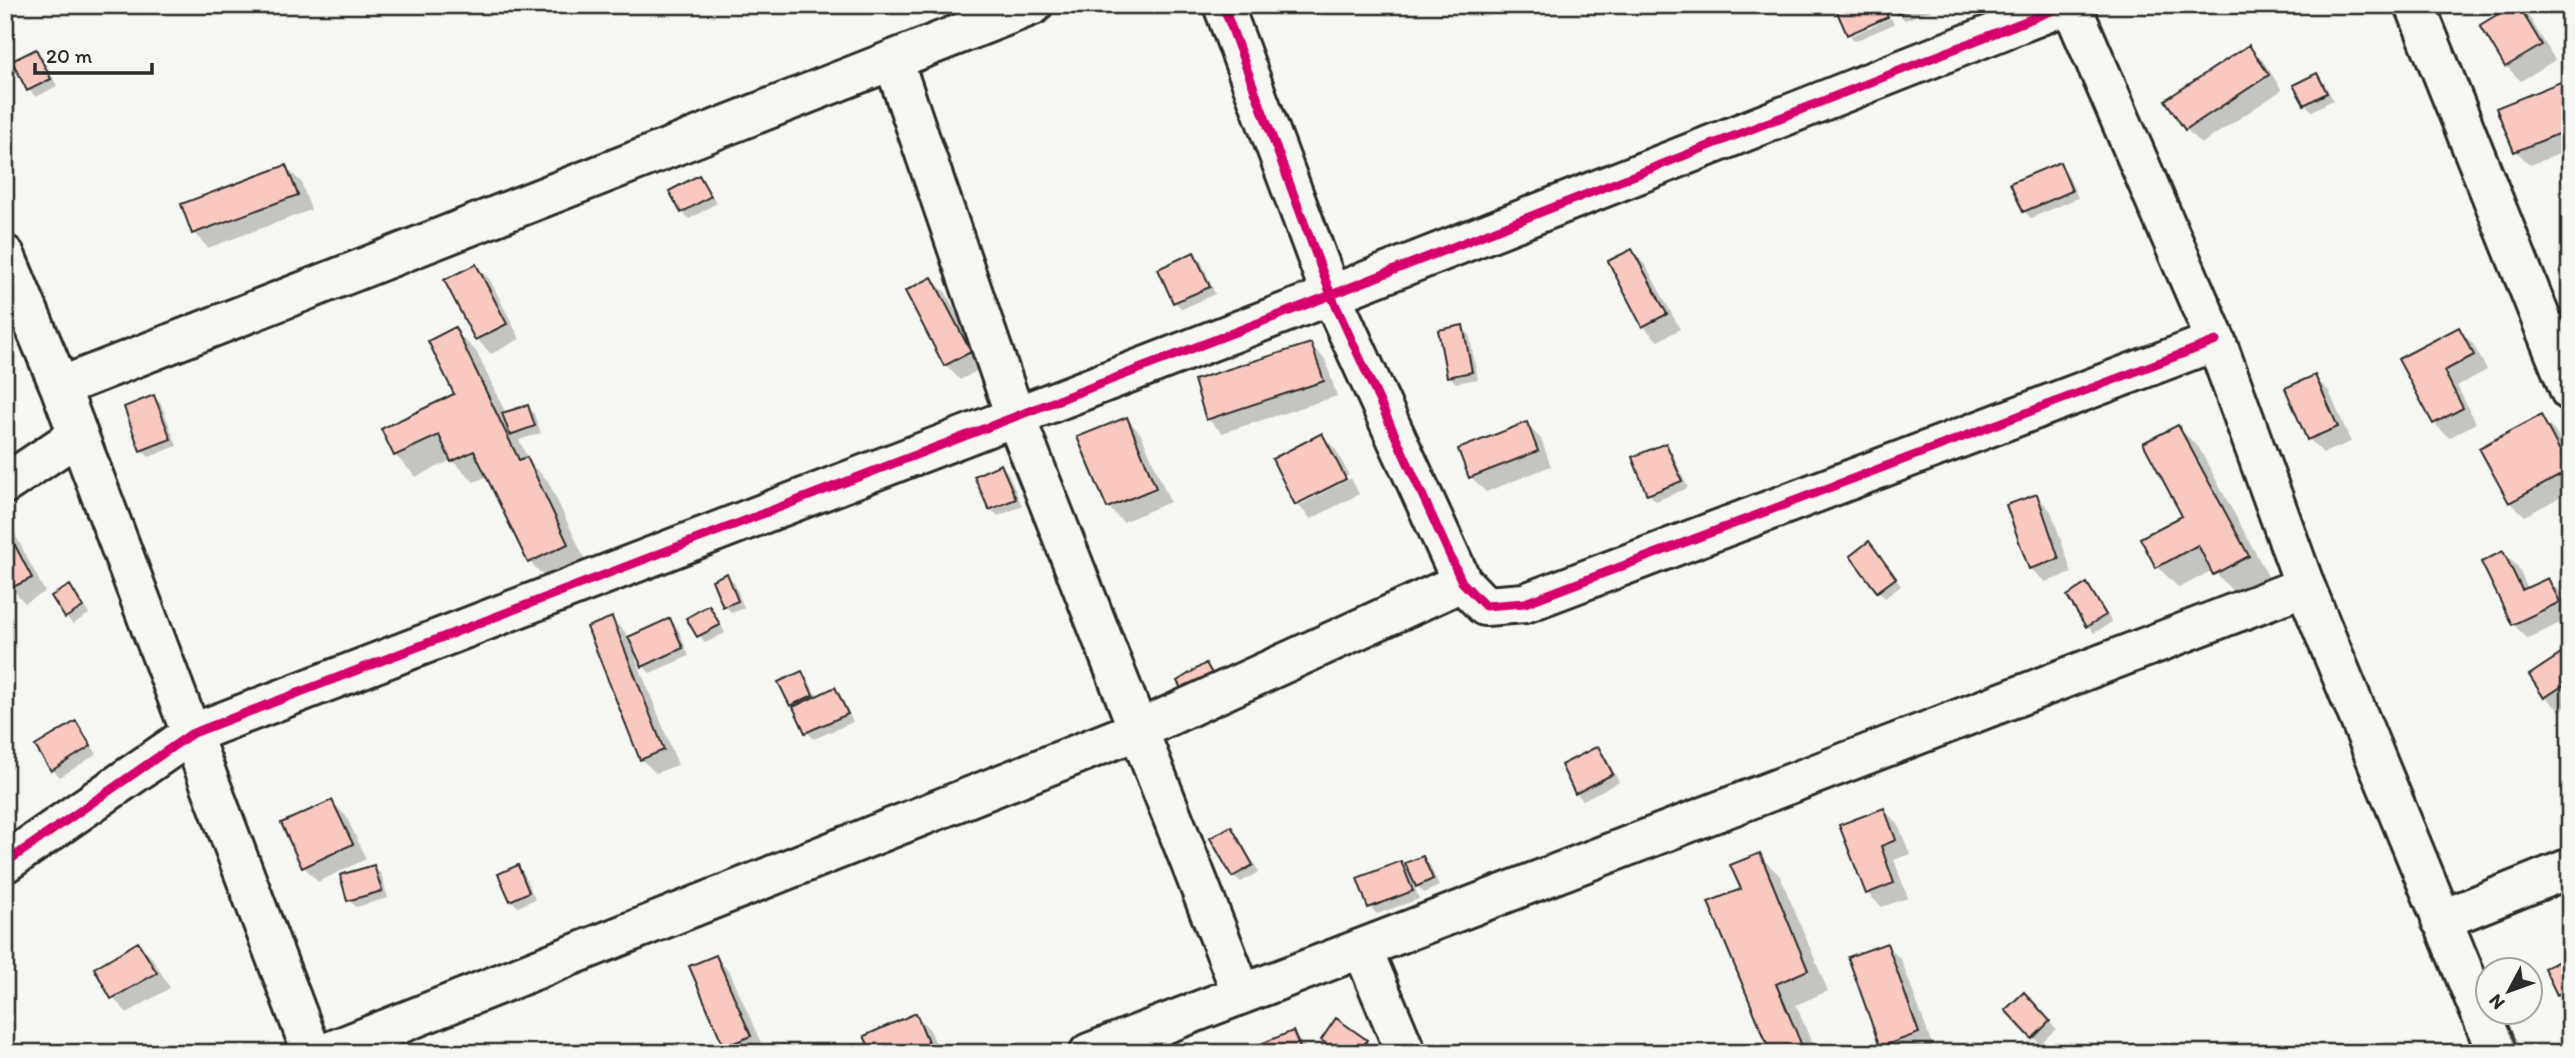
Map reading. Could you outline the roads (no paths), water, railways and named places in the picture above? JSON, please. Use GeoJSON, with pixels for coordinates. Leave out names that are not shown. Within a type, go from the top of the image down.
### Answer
{"type":"FeatureCollection","features":[{"type":"Feature","properties":{"kind":"street"},"geometry":{"type":"LineString","coordinates":[[60,387],[1033,5]]}},
{"type":"Feature","properties":{"kind":"street"},"geometry":{"type":"LineString","coordinates":[[1223,5],[1331,295],[1462,582],[1485,606],[1525,603],[2216,341]]}},
{"type":"Feature","properties":{"kind":"street"},"geometry":{"type":"LineString","coordinates":[[5,863],[191,734],[1331,295],[2068,5],[2216,341],[2305,586],[2497,1053]]}},
{"type":"Feature","properties":{"kind":"street"},"geometry":{"type":"LineString","coordinates":[[2415,5],[2570,391]]}},
{"type":"Feature","properties":{"kind":"street"},"geometry":{"type":"LineString","coordinates":[[893,60],[1015,416],[1242,994]]}},
{"type":"Feature","properties":{"kind":"street"},"geometry":{"type":"LineString","coordinates":[[5,255],[60,387],[312,1053]]}},
{"type":"Feature","properties":{"kind":"street"},"geometry":{"type":"LineString","coordinates":[[5,484],[78,435]]}},
{"type":"Feature","properties":{"kind":"street"},"geometry":{"type":"LineString","coordinates":[[326,1053],[1138,730],[1462,582]]}},
{"type":"Feature","properties":{"kind":"street"},"geometry":{"type":"LineString","coordinates":[[1089,1053],[2305,586]]}},
{"type":"Feature","properties":{"kind":"street"},"geometry":{"type":"LineString","coordinates":[[2441,920],[2570,868]]}},
{"type":"Feature","properties":{"kind":"street"},"geometry":{"type":"LineString","coordinates":[[1363,948],[1405,1053]]}}]}
